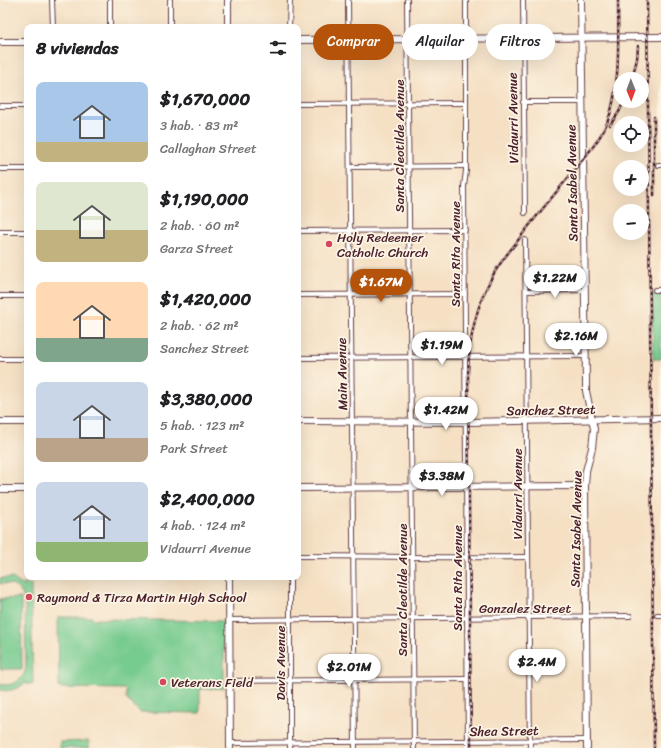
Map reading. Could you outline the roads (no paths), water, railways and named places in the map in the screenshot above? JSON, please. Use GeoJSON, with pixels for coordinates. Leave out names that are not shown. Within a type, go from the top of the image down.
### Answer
{"type":"FeatureCollection","features":[{"type":"Feature","properties":{"kind":"main road"},"geometry":{"type":"LineString","coordinates":[[228,0],[228,24]]}},
{"type":"Feature","properties":{"kind":"main road","name":"Santa Isabel Avenue"},"geometry":{"type":"LineString","coordinates":[[581,0],[586,391],[593,420],[594,436],[586,471],[585,486],[587,748]]}},
{"type":"Feature","properties":{"kind":"main road"},"geometry":{"type":"LineString","coordinates":[[555,38],[661,37]]}},
{"type":"Feature","properties":{"kind":"main road"},"geometry":{"type":"LineString","coordinates":[[301,40],[313,40]]}},
{"type":"Feature","properties":{"kind":"main road"},"geometry":{"type":"LineString","coordinates":[[0,42],[24,42]]}},
{"type":"Feature","properties":{"kind":"main road","name":"Sanchez Street"},"geometry":{"type":"LineString","coordinates":[[301,421],[467,422],[661,418]]}},
{"type":"Feature","properties":{"kind":"main road"},"geometry":{"type":"LineString","coordinates":[[0,422],[24,422]]}},
{"type":"Feature","properties":{"kind":"main road"},"geometry":{"type":"LineString","coordinates":[[301,488],[585,486]]}},
{"type":"Feature","properties":{"kind":"main road"},"geometry":{"type":"LineString","coordinates":[[0,489],[24,489]]}},
{"type":"Feature","properties":{"kind":"main road"},"geometry":{"type":"LineString","coordinates":[[229,580],[230,745]]}},
{"type":"Feature","properties":{"kind":"street"},"geometry":{"type":"LineString","coordinates":[[52,0],[53,24]]}},
{"type":"Feature","properties":{"kind":"street"},"geometry":{"type":"LineString","coordinates":[[110,0],[110,24]]}},
{"type":"Feature","properties":{"kind":"street"},"geometry":{"type":"LineString","coordinates":[[170,0],[170,24]]}},
{"type":"Feature","properties":{"kind":"street"},"geometry":{"type":"LineString","coordinates":[[289,24],[290,0]]}},
{"type":"Feature","properties":{"kind":"street","name":"Main Avenue"},"geometry":{"type":"LineString","coordinates":[[348,0],[349,24]]}},
{"type":"Feature","properties":{"kind":"street","name":"Santa Cleotilde Avenue"},"geometry":{"type":"LineString","coordinates":[[407,0],[408,24]]}},
{"type":"Feature","properties":{"kind":"street","name":"Santa Rita Avenue"},"geometry":{"type":"LineString","coordinates":[[466,0],[466,24]]}},
{"type":"Feature","properties":{"kind":"street","name":"Vidaurri Avenue"},"geometry":{"type":"LineString","coordinates":[[523,0],[523,24]]}},
{"type":"Feature","properties":{"kind":"street","name":"Main Avenue"},"geometry":{"type":"LineString","coordinates":[[349,60],[355,748]]}},
{"type":"Feature","properties":{"kind":"street","name":"Santa Cleotilde Avenue"},"geometry":{"type":"LineString","coordinates":[[408,60],[414,748]]}},
{"type":"Feature","properties":{"kind":"street","name":"Santa Rita Avenue"},"geometry":{"type":"LineString","coordinates":[[466,60],[466,171],[464,186],[467,422],[468,748]]}},
{"type":"Feature","properties":{"kind":"street","name":"Vidaurri Avenue"},"geometry":{"type":"LineString","coordinates":[[523,60],[525,213]]}},
{"type":"Feature","properties":{"kind":"street"},"geometry":{"type":"LineString","coordinates":[[523,102],[582,102]]}},
{"type":"Feature","properties":{"kind":"street"},"geometry":{"type":"LineString","coordinates":[[301,104],[466,103]]}},
{"type":"Feature","properties":{"kind":"street"},"geometry":{"type":"LineString","coordinates":[[0,106],[24,106]]}},
{"type":"Feature","properties":{"kind":"street"},"geometry":{"type":"LineString","coordinates":[[350,167],[466,166]]}},
{"type":"Feature","properties":{"kind":"street"},"geometry":{"type":"LineString","coordinates":[[0,169],[24,169]]}},
{"type":"Feature","properties":{"kind":"street"},"geometry":{"type":"LineString","coordinates":[[301,230],[465,230]]}},
{"type":"Feature","properties":{"kind":"street"},"geometry":{"type":"LineString","coordinates":[[0,232],[24,232]]}},
{"type":"Feature","properties":{"kind":"street","name":"Vidaurri Avenue"},"geometry":{"type":"LineString","coordinates":[[525,240],[530,748]]}},
{"type":"Feature","properties":{"kind":"street"},"geometry":{"type":"LineString","coordinates":[[526,291],[584,290]]}},
{"type":"Feature","properties":{"kind":"street"},"geometry":{"type":"LineString","coordinates":[[655,290],[661,290]]}},
{"type":"Feature","properties":{"kind":"street"},"geometry":{"type":"LineString","coordinates":[[301,295],[465,294]]}},
{"type":"Feature","properties":{"kind":"street"},"geometry":{"type":"LineString","coordinates":[[0,296],[24,296]]}},
{"type":"Feature","properties":{"kind":"street"},"geometry":{"type":"LineString","coordinates":[[301,358],[585,356]]}},
{"type":"Feature","properties":{"kind":"street"},"geometry":{"type":"LineString","coordinates":[[0,359],[24,359]]}},
{"type":"Feature","properties":{"kind":"street"},"geometry":{"type":"LineString","coordinates":[[301,556],[412,556],[467,558],[528,557]]}},
{"type":"Feature","properties":{"kind":"street","name":"Davis Avenue"},"geometry":{"type":"LineString","coordinates":[[290,580],[290,748]]}},
{"type":"Feature","properties":{"kind":"street","name":"Gonzalez Street"},"geometry":{"type":"LineString","coordinates":[[229,620],[630,616]]}},
{"type":"Feature","properties":{"kind":"street"},"geometry":{"type":"LineString","coordinates":[[230,681],[468,679]]}},
{"type":"Feature","properties":{"kind":"street","name":"Shea Street"},"geometry":{"type":"LineString","coordinates":[[230,745],[355,742],[586,740]]}},
{"type":"Feature","properties":{"kind":"railway"},"geometry":{"type":"LineString","coordinates":[[471,748],[468,373],[474,324],[486,288],[497,268],[589,152],[607,123],[615,94],[617,79],[618,0]]}},
{"type":"Feature","properties":{"kind":"railway"},"geometry":{"type":"LineString","coordinates":[[647,0],[654,748]]}},
{"type":"Feature","properties":{"kind":"railway"},"geometry":{"type":"LineString","coordinates":[[634,72],[638,46]]}},
{"type":"Feature","properties":{"kind":"railway"},"geometry":{"type":"LineString","coordinates":[[610,125],[621,108]]}},
{"type":"Feature","properties":{"kind":"railway"},"geometry":{"type":"LineString","coordinates":[[654,117],[654,195]]}},
{"type":"Feature","properties":{"kind":"place","name":"Holy Redeemer Catholic Church"},"geometry":{"type":"Point","coordinates":[329,244]}},
{"type":"Feature","properties":{"kind":"place","name":"Raymond & Tirza Martin High School"},"geometry":{"type":"Point","coordinates":[29,597]}},
{"type":"Feature","properties":{"kind":"place","name":"Veterans Field"},"geometry":{"type":"Point","coordinates":[163,682]}}]}
